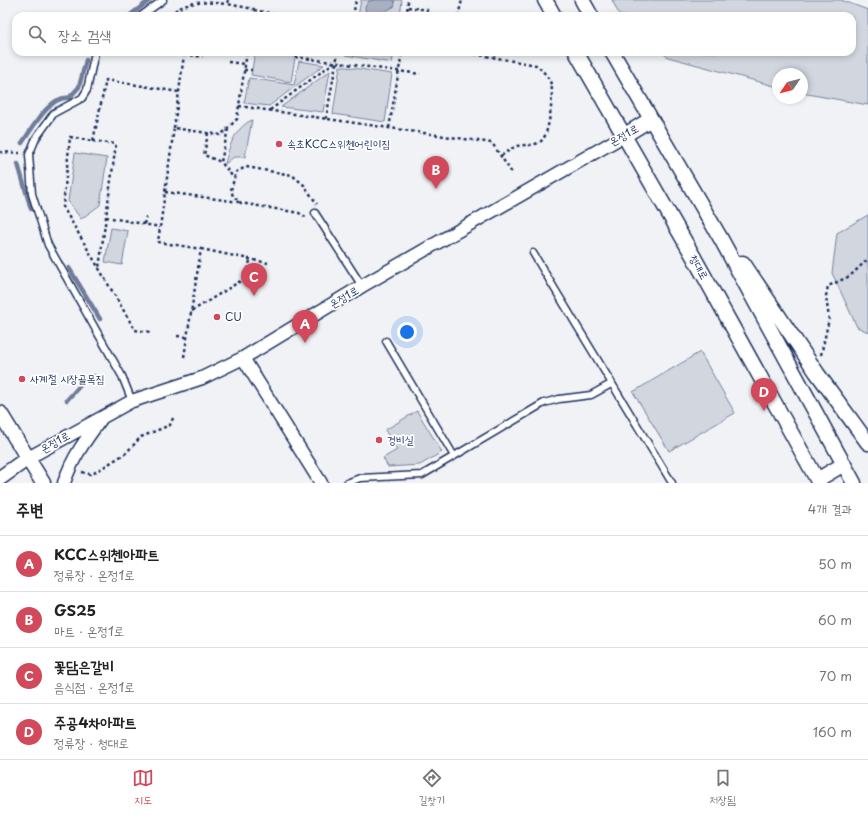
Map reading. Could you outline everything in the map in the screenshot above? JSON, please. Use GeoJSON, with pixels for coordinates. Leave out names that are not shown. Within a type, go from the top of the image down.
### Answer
{"type":"FeatureCollection","features":[{"type":"Feature","properties":{"kind":"street"},"geometry":{"type":"LineString","coordinates":[[545,0],[552,12]]}},
{"type":"Feature","properties":{"kind":"street"},"geometry":{"type":"LineString","coordinates":[[582,0],[589,12]]}},
{"type":"Feature","properties":{"kind":"street","name":"청대로"},"geometry":{"type":"LineString","coordinates":[[578,56],[625,135],[816,482]]}},
{"type":"Feature","properties":{"kind":"street"},"geometry":{"type":"LineString","coordinates":[[614,56],[721,239],[854,483]]}},
{"type":"Feature","properties":{"kind":"street","name":"온정1로"},"geometry":{"type":"LineString","coordinates":[[28,458],[132,400],[202,378],[243,358],[362,286],[651,119]]}},
{"type":"Feature","properties":{"kind":"street"},"geometry":{"type":"LineString","coordinates":[[679,167],[817,373],[868,443]]}},
{"type":"Feature","properties":{"kind":"street"},"geometry":{"type":"LineString","coordinates":[[243,358],[321,483]]}},
{"type":"Feature","properties":{"kind":"street"},"geometry":{"type":"LineString","coordinates":[[0,413],[42,483]]}},
{"type":"Feature","properties":{"kind":"street"},"geometry":{"type":"LineString","coordinates":[[64,483],[69,467],[81,446],[104,415]]}},
{"type":"Feature","properties":{"kind":"street"},"geometry":{"type":"LineString","coordinates":[[0,478],[28,458]]}},
{"type":"Feature","properties":{"kind":"street"},"geometry":{"type":"LineString","coordinates":[[816,482],[844,464]]}},
{"type":"Feature","properties":{"kind":"lane"},"geometry":{"type":"LineString","coordinates":[[146,12],[163,0]]}},
{"type":"Feature","properties":{"kind":"lane"},"geometry":{"type":"LineString","coordinates":[[95,56],[87,90],[82,98],[54,113],[36,138],[29,155],[32,194],[48,245],[122,376],[132,400]]}},
{"type":"Feature","properties":{"kind":"lane"},"geometry":{"type":"LineString","coordinates":[[318,211],[362,286]]}},
{"type":"Feature","properties":{"kind":"lane"},"geometry":{"type":"LineString","coordinates":[[533,253],[672,483]]}},
{"type":"Feature","properties":{"kind":"lane"},"geometry":{"type":"LineString","coordinates":[[386,341],[454,456]]}},
{"type":"Feature","properties":{"kind":"lane"},"geometry":{"type":"LineString","coordinates":[[347,483],[360,478],[422,475],[544,404],[559,399],[591,395],[611,384]]}},
{"type":"Feature","properties":{"kind":"path"},"geometry":{"type":"LineString","coordinates":[[173,12],[187,2],[197,0],[227,4],[264,12]]}},
{"type":"Feature","properties":{"kind":"path"},"geometry":{"type":"LineString","coordinates":[[227,4],[228,0]]}},
{"type":"Feature","properties":{"kind":"path"},"geometry":{"type":"LineString","coordinates":[[354,12],[356,0]]}},
{"type":"Feature","properties":{"kind":"path"},"geometry":{"type":"LineString","coordinates":[[407,12],[408,0]]}},
{"type":"Feature","properties":{"kind":"path"},"geometry":{"type":"LineString","coordinates":[[459,12],[462,0]]}},
{"type":"Feature","properties":{"kind":"path"},"geometry":{"type":"LineString","coordinates":[[408,7],[428,10],[428,12]]}},
{"type":"Feature","properties":{"kind":"path"},"geometry":{"type":"LineString","coordinates":[[184,56],[158,242],[268,263]]}},
{"type":"Feature","properties":{"kind":"path"},"geometry":{"type":"LineString","coordinates":[[194,56],[203,58]]}},
{"type":"Feature","properties":{"kind":"path"},"geometry":{"type":"LineString","coordinates":[[174,128],[221,135],[228,129],[237,120],[246,56]]}},
{"type":"Feature","properties":{"kind":"path"},"geometry":{"type":"LineString","coordinates":[[326,119],[337,56]]}},
{"type":"Feature","properties":{"kind":"path"},"geometry":{"type":"LineString","coordinates":[[389,128],[401,56]]}},
{"type":"Feature","properties":{"kind":"path"},"geometry":{"type":"LineString","coordinates":[[485,56],[536,65],[545,73],[551,85],[552,94],[547,132],[543,140],[534,144],[516,147],[501,156]]}},
{"type":"Feature","properties":{"kind":"path"},"geometry":{"type":"LineString","coordinates":[[295,57],[336,61],[420,74]]}},
{"type":"Feature","properties":{"kind":"path"},"geometry":{"type":"LineString","coordinates":[[270,110],[336,61]]}},
{"type":"Feature","properties":{"kind":"path"},"geometry":{"type":"LineString","coordinates":[[228,62],[245,64]]}},
{"type":"Feature","properties":{"kind":"path"},"geometry":{"type":"LineString","coordinates":[[244,70],[252,70]]}},
{"type":"Feature","properties":{"kind":"path"},"geometry":{"type":"LineString","coordinates":[[93,141],[106,80],[179,92]]}},
{"type":"Feature","properties":{"kind":"path"},"geometry":{"type":"LineString","coordinates":[[239,106],[492,143],[512,173]]}},
{"type":"Feature","properties":{"kind":"path"},"geometry":{"type":"LineString","coordinates":[[221,162],[228,129]]}},
{"type":"Feature","properties":{"kind":"path"},"geometry":{"type":"LineString","coordinates":[[208,133],[204,155],[221,162],[233,177]]}},
{"type":"Feature","properties":{"kind":"path"},"geometry":{"type":"LineString","coordinates":[[99,269],[116,144],[70,137],[63,207],[99,269],[135,330],[150,332]]}},
{"type":"Feature","properties":{"kind":"path"},"geometry":{"type":"LineString","coordinates":[[0,152],[11,151],[29,155]]}},
{"type":"Feature","properties":{"kind":"path"},"geometry":{"type":"LineString","coordinates":[[241,203],[233,196],[231,190],[233,177],[236,172],[246,167],[292,175],[304,184],[318,211]]}},
{"type":"Feature","properties":{"kind":"path"},"geometry":{"type":"LineString","coordinates":[[164,192],[299,213],[310,220]]}},
{"type":"Feature","properties":{"kind":"path"},"geometry":{"type":"LineString","coordinates":[[106,217],[160,227]]}},
{"type":"Feature","properties":{"kind":"path"},"geometry":{"type":"LineString","coordinates":[[144,224],[146,217]]}},
{"type":"Feature","properties":{"kind":"path"},"geometry":{"type":"LineString","coordinates":[[184,357],[201,249]]}},
{"type":"Feature","properties":{"kind":"path"},"geometry":{"type":"LineString","coordinates":[[817,373],[829,319],[826,296],[828,286],[850,276],[868,259]]}},
{"type":"Feature","properties":{"kind":"path"},"geometry":{"type":"LineString","coordinates":[[191,312],[247,277],[250,260]]}},
{"type":"Feature","properties":{"kind":"path"},"geometry":{"type":"LineString","coordinates":[[177,336],[187,337]]}},
{"type":"Feature","properties":{"kind":"path"},"geometry":{"type":"LineString","coordinates":[[76,470],[90,474],[94,473],[126,453],[141,437],[170,425],[174,416]]}},
{"type":"Feature","properties":{"kind":"shaded area"},"geometry":{"type":"Polygon","coordinates":[[[361,0],[402,0],[400,12],[359,12],[361,0]]]}},
{"type":"Feature","properties":{"kind":"shaded area"},"geometry":{"type":"Polygon","coordinates":[[[612,0],[841,0],[868,10],[868,105],[808,94],[808,68],[772,68],[772,85],[667,56],[856,56],[856,12],[618,12],[612,0]]]}},
{"type":"Feature","properties":{"kind":"shaded area"},"geometry":{"type":"Polygon","coordinates":[[[254,56],[295,56],[291,82],[251,75],[254,56]]]}},
{"type":"Feature","properties":{"kind":"shaded area"},"geometry":{"type":"Polygon","coordinates":[[[351,56],[393,56],[392,63],[351,56]]]}},
{"type":"Feature","properties":{"kind":"shaded area"},"geometry":{"type":"Polygon","coordinates":[[[299,61],[324,65],[269,106],[244,103],[249,78],[294,85],[299,61]]]}},
{"type":"Feature","properties":{"kind":"shaded area"},"geometry":{"type":"Polygon","coordinates":[[[340,66],[392,74],[385,122],[333,114],[340,66]]]}},
{"type":"Feature","properties":{"kind":"shaded area"},"geometry":{"type":"Polygon","coordinates":[[[330,71],[323,112],[281,107],[330,71]]]}},
{"type":"Feature","properties":{"kind":"shaded area"},"geometry":{"type":"Polygon","coordinates":[[[252,120],[245,157],[234,157],[225,164],[237,133],[246,123],[252,120]]]}},
{"type":"Feature","properties":{"kind":"shaded area"},"geometry":{"type":"Polygon","coordinates":[[[75,153],[107,158],[100,205],[81,219],[68,201],[75,153]]]}},
{"type":"Feature","properties":{"kind":"shaded area"},"geometry":{"type":"Polygon","coordinates":[[[868,215],[868,332],[857,327],[832,273],[837,233],[868,215]]]}},
{"type":"Feature","properties":{"kind":"shaded area"},"geometry":{"type":"Polygon","coordinates":[[[111,228],[128,231],[122,265],[105,262],[111,228]]]}},
{"type":"Feature","properties":{"kind":"shaded area"},"geometry":{"type":"Polygon","coordinates":[[[700,352],[735,413],[669,451],[633,392],[700,352]]]}},
{"type":"Feature","properties":{"kind":"shaded area"},"geometry":{"type":"Polygon","coordinates":[[[417,411],[442,452],[420,465],[388,467],[383,458],[397,450],[385,430],[417,411]]]}},
{"type":"Feature","properties":{"kind":"water"},"geometry":{"type":"Polygon","coordinates":[[[394,0],[395,6],[384,12],[366,12],[365,7],[369,1],[394,0]]]}},
{"type":"Feature","properties":{"kind":"waterway"},"geometry":{"type":"LineString","coordinates":[[134,12],[150,0]]}},
{"type":"Feature","properties":{"kind":"waterway"},"geometry":{"type":"LineString","coordinates":[[22,143],[48,107],[62,98],[69,98],[79,87],[86,60]]}},
{"type":"Feature","properties":{"kind":"waterway"},"geometry":{"type":"LineString","coordinates":[[18,164],[31,209]]}},
{"type":"Feature","properties":{"kind":"waterway"},"geometry":{"type":"LineString","coordinates":[[69,268],[100,319]]}},
{"type":"Feature","properties":{"kind":"waterway"},"geometry":{"type":"LineString","coordinates":[[67,400],[84,381],[94,376]]}},
{"type":"Feature","properties":{"kind":"place","name":"속초KCC스위첸어린이집"},"geometry":{"type":"Point","coordinates":[279,144]}},
{"type":"Feature","properties":{"kind":"place","name":"GS25"},"geometry":{"type":"Point","coordinates":[436,189]}},
{"type":"Feature","properties":{"kind":"place","name":"꽃담은갈비"},"geometry":{"type":"Point","coordinates":[254,296]}},
{"type":"Feature","properties":{"kind":"place","name":"CU"},"geometry":{"type":"Point","coordinates":[217,317]}},
{"type":"Feature","properties":{"kind":"place","name":"KCC스위첸아파트"},"geometry":{"type":"Point","coordinates":[305,343]}},
{"type":"Feature","properties":{"kind":"place","name":"사계절 시장골목집"},"geometry":{"type":"Point","coordinates":[22,379]}},
{"type":"Feature","properties":{"kind":"place","name":"주공4차아파트"},"geometry":{"type":"Point","coordinates":[764,411]}},
{"type":"Feature","properties":{"kind":"place","name":"경비실"},"geometry":{"type":"Point","coordinates":[379,440]}}]}
